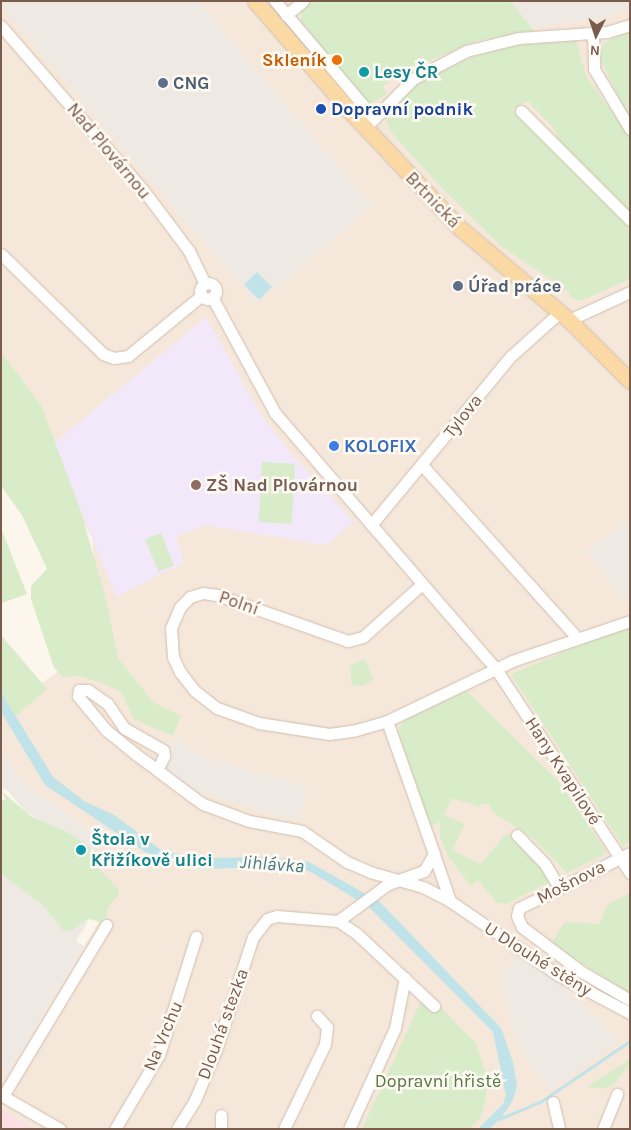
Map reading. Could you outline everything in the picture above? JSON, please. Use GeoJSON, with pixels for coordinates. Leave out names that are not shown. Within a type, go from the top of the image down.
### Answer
{"type":"FeatureCollection","features":[{"type":"Feature","properties":{"kind":"main road","name":"Brtnická"},"geometry":{"type":"LineString","coordinates":[[255,1],[370,123],[460,228],[564,316],[630,381]]}},
{"type":"Feature","properties":{"kind":"street","name":"Brtnická"},"geometry":{"type":"LineString","coordinates":[[276,1],[370,123]]}},
{"type":"Feature","properties":{"kind":"street"},"geometry":{"type":"LineString","coordinates":[[286,15],[303,1]]}},
{"type":"Feature","properties":{"kind":"street"},"geometry":{"type":"LineString","coordinates":[[370,123],[405,86],[448,58],[492,43],[593,34],[630,25]]}},
{"type":"Feature","properties":{"kind":"street","name":"Nad Plovárnou"},"geometry":{"type":"LineString","coordinates":[[2,27],[144,191],[189,251],[206,292]]}},
{"type":"Feature","properties":{"kind":"street"},"geometry":{"type":"LineString","coordinates":[[593,34],[594,69],[630,130]]}},
{"type":"Feature","properties":{"kind":"street"},"geometry":{"type":"LineString","coordinates":[[521,111],[630,220]]}},
{"type":"Feature","properties":{"kind":"street"},"geometry":{"type":"LineString","coordinates":[[1,254],[103,354],[114,358],[128,356],[206,292],[275,413],[496,669]]}},
{"type":"Feature","properties":{"kind":"street","name":"Tylova"},"geometry":{"type":"LineString","coordinates":[[371,525],[511,356],[564,316],[630,292]]}},
{"type":"Feature","properties":{"kind":"street"},"geometry":{"type":"LineString","coordinates":[[422,465],[577,638]]}},
{"type":"Feature","properties":{"kind":"street","name":"Polní"},"geometry":{"type":"LineString","coordinates":[[422,584],[363,637],[348,642],[210,593],[190,597],[184,602],[171,628],[171,647],[180,672],[195,691],[217,708],[259,723],[329,734],[356,730],[386,721],[496,669],[577,638],[630,621]]}},
{"type":"Feature","properties":{"kind":"street","name":"Hany Kvapilové"},"geometry":{"type":"LineString","coordinates":[[496,669],[625,855],[630,873]]}},
{"type":"Feature","properties":{"kind":"street","name":"U Dlouhé stěny"},"geometry":{"type":"LineString","coordinates":[[157,770],[164,756],[163,750],[124,728],[108,704],[88,690],[79,690],[78,696],[106,730],[157,770],[214,810],[249,821],[302,831],[347,862],[370,872],[401,880],[450,901],[558,975],[630,1013]]}},
{"type":"Feature","properties":{"kind":"street"},"geometry":{"type":"LineString","coordinates":[[386,721],[450,901]]}},
{"type":"Feature","properties":{"kind":"street"},"geometry":{"type":"LineString","coordinates":[[517,835],[546,864],[559,887]]}},
{"type":"Feature","properties":{"kind":"street"},"geometry":{"type":"LineString","coordinates":[[434,854],[424,870],[376,892],[338,921],[405,978],[434,1006]]}},
{"type":"Feature","properties":{"kind":"street","name":"Mošnova"},"geometry":{"type":"LineString","coordinates":[[517,916],[519,908],[625,855]]}},
{"type":"Feature","properties":{"kind":"street","name":"Dlouhá stezka"},"geometry":{"type":"LineString","coordinates":[[177,1129],[195,1100],[216,1050],[253,937],[267,918],[277,916],[338,921]]}},
{"type":"Feature","properties":{"kind":"street","name":"U Dlouhé stěny"},"geometry":{"type":"LineString","coordinates":[[517,916],[522,927],[582,972],[630,1000]]}},
{"type":"Feature","properties":{"kind":"street"},"geometry":{"type":"LineString","coordinates":[[60,1129],[2,1095],[106,925]]}},
{"type":"Feature","properties":{"kind":"street","name":"Na Vrchu"},"geometry":{"type":"LineString","coordinates":[[115,1129],[159,1055],[196,938]]}},
{"type":"Feature","properties":{"kind":"street"},"geometry":{"type":"LineString","coordinates":[[349,1129],[395,1028],[405,978]]}},
{"type":"Feature","properties":{"kind":"street"},"geometry":{"type":"LineString","coordinates":[[284,1129],[325,1044],[327,1027],[317,1016]]}},
{"type":"Feature","properties":{"kind":"street"},"geometry":{"type":"LineString","coordinates":[[603,1129],[617,1094]]}},
{"type":"Feature","properties":{"kind":"street"},"geometry":{"type":"LineString","coordinates":[[553,1102],[559,1129]]}},
{"type":"Feature","properties":{"kind":"street"},"geometry":{"type":"LineString","coordinates":[[221,1115],[221,1129]]}},
{"type":"Feature","properties":{"kind":"shaded area"},"geometry":{"type":"Polygon","coordinates":[[[1,1],[630,1],[630,1129],[36,1129],[1,1109],[1,1083],[100,920],[85,865],[104,840],[26,785],[12,767],[1,745],[1,713],[71,662],[101,631],[92,537],[1,382],[1,1]]]}},
{"type":"Feature","properties":{"kind":"shaded area"},"geometry":{"type":"Polygon","coordinates":[[[12,1],[197,1],[372,206],[257,304],[3,9],[12,1]]]}},
{"type":"Feature","properties":{"kind":"shaded area"},"geometry":{"type":"Polygon","coordinates":[[[510,1],[630,1],[630,7],[609,16],[532,28],[510,1]]]}},
{"type":"Feature","properties":{"kind":"shaded area","name":"ZŠ Nad Plovárnou"},"geometry":{"type":"Polygon","coordinates":[[[206,317],[261,414],[287,449],[354,522],[330,542],[322,545],[205,525],[176,537],[184,563],[116,597],[54,443],[206,317]]]}},
{"type":"Feature","properties":{"kind":"shaded area"},"geometry":{"type":"Polygon","coordinates":[[[630,519],[630,599],[626,601],[586,551],[630,519]]]}},
{"type":"Feature","properties":{"kind":"shaded area"},"geometry":{"type":"Polygon","coordinates":[[[175,737],[207,758],[308,787],[299,821],[197,792],[164,769],[175,737]]]}},
{"type":"Feature","properties":{"kind":"shaded area"},"geometry":{"type":"Polygon","coordinates":[[[1,745],[12,767],[26,785],[104,840],[95,852],[25,811],[6,789],[1,789],[1,745]]]}},
{"type":"Feature","properties":{"kind":"shaded area"},"geometry":{"type":"Polygon","coordinates":[[[1,853],[88,921],[76,941],[84,946],[1,1083],[1,853]]]}},
{"type":"Feature","properties":{"kind":"shaded area"},"geometry":{"type":"Polygon","coordinates":[[[521,957],[548,972],[619,1040],[551,1091],[522,1054],[502,984],[502,973],[515,958],[521,957]]]}},
{"type":"Feature","properties":{"kind":"shaded area"},"geometry":{"type":"Polygon","coordinates":[[[1,1109],[36,1129],[1,1129],[1,1109]]]}},
{"type":"Feature","properties":{"kind":"green space"},"geometry":{"type":"Polygon","coordinates":[[[311,1],[510,1],[534,31],[476,41],[431,60],[407,77],[401,71],[383,87],[388,94],[372,103],[363,99],[301,25],[301,11],[311,1]]]}},
{"type":"Feature","properties":{"kind":"green space"},"geometry":{"type":"Polygon","coordinates":[[[630,31],[630,121],[598,54],[605,42],[630,31]]]}},
{"type":"Feature","properties":{"kind":"green space"},"geometry":{"type":"Polygon","coordinates":[[[576,40],[586,76],[630,137],[630,215],[561,148],[554,128],[528,101],[512,109],[630,227],[630,279],[581,301],[569,297],[570,292],[501,246],[441,187],[390,131],[386,119],[388,112],[415,86],[452,64],[507,46],[576,40]]]}},
{"type":"Feature","properties":{"kind":"green space"},"geometry":{"type":"Polygon","coordinates":[[[1,352],[41,405],[80,509],[105,595],[118,658],[154,703],[181,716],[173,736],[134,719],[122,693],[105,684],[80,676],[63,677],[54,668],[31,599],[31,586],[47,569],[22,515],[1,486],[1,352]]]}},
{"type":"Feature","properties":{"kind":"green space"},"geometry":{"type":"Polygon","coordinates":[[[262,462],[295,464],[292,524],[259,522],[262,462]]]}},
{"type":"Feature","properties":{"kind":"green space"},"geometry":{"type":"Polygon","coordinates":[[[1,528],[27,594],[2,603],[1,602],[1,528]]]}},
{"type":"Feature","properties":{"kind":"green space"},"geometry":{"type":"Polygon","coordinates":[[[161,533],[174,565],[158,572],[145,539],[161,533]]]}},
{"type":"Feature","properties":{"kind":"green space"},"geometry":{"type":"Polygon","coordinates":[[[627,626],[630,632],[630,842],[623,846],[511,674],[627,626]]]}},
{"type":"Feature","properties":{"kind":"green space"},"geometry":{"type":"Polygon","coordinates":[[[1,635],[47,689],[16,716],[1,692],[1,635]]]}},
{"type":"Feature","properties":{"kind":"green space"},"geometry":{"type":"Polygon","coordinates":[[[365,659],[373,679],[365,685],[352,686],[350,666],[365,659]]]}},
{"type":"Feature","properties":{"kind":"green space"},"geometry":{"type":"Polygon","coordinates":[[[467,691],[559,782],[607,853],[567,873],[533,838],[494,813],[488,804],[481,804],[480,807],[452,798],[444,815],[465,824],[452,850],[481,864],[506,834],[518,834],[555,879],[506,904],[497,903],[478,880],[471,886],[448,856],[440,837],[440,822],[430,826],[398,730],[404,720],[467,691]]]}},
{"type":"Feature","properties":{"kind":"green space"},"geometry":{"type":"Polygon","coordinates":[[[1,791],[31,816],[71,834],[90,848],[99,869],[119,890],[119,895],[109,906],[104,923],[88,919],[71,931],[63,930],[41,903],[1,874],[1,801],[6,799],[1,791]]]}},
{"type":"Feature","properties":{"kind":"green space"},"geometry":{"type":"Polygon","coordinates":[[[630,892],[630,994],[551,944],[565,922],[600,924],[606,906],[630,892]]]}},
{"type":"Feature","properties":{"kind":"green space","name":"Dopravní hřistě"},"geometry":{"type":"Polygon","coordinates":[[[422,999],[437,1003],[476,1044],[486,1074],[486,1099],[481,1117],[469,1129],[362,1129],[422,999]]]}},
{"type":"Feature","properties":{"kind":"green space"},"geometry":{"type":"Polygon","coordinates":[[[630,1059],[630,1064],[613,1085],[603,1089],[587,1087],[630,1059]]]}},
{"type":"Feature","properties":{"kind":"water"},"geometry":{"type":"Polygon","coordinates":[[[257,272],[272,287],[259,300],[244,285],[257,272]]]}},
{"type":"Feature","properties":{"kind":"water","name":"Jihlávka"},"geometry":{"type":"Polygon","coordinates":[[[1,692],[53,777],[84,801],[114,815],[161,850],[196,858],[274,857],[309,862],[380,902],[501,1028],[513,1062],[517,1086],[513,1100],[501,1118],[489,1129],[478,1129],[503,1104],[506,1096],[493,1032],[369,907],[311,872],[295,866],[207,869],[163,860],[145,852],[45,785],[1,712],[1,692]]]}},
{"type":"Feature","properties":{"kind":"waterway"},"geometry":{"type":"LineString","coordinates":[[499,1119],[540,1102],[630,1041]]}},
{"type":"Feature","properties":{"kind":"place","name":"Skleník"},"geometry":{"type":"Point","coordinates":[337,60]}},
{"type":"Feature","properties":{"kind":"place","name":"Lesy ČR"},"geometry":{"type":"Point","coordinates":[364,72]}},
{"type":"Feature","properties":{"kind":"place","name":"CNG"},"geometry":{"type":"Point","coordinates":[163,83]}},
{"type":"Feature","properties":{"kind":"place","name":"Dopravní podnik"},"geometry":{"type":"Point","coordinates":[321,109]}},
{"type":"Feature","properties":{"kind":"place","name":"Úřad práce"},"geometry":{"type":"Point","coordinates":[458,286]}},
{"type":"Feature","properties":{"kind":"place","name":"KOLOFIX"},"geometry":{"type":"Point","coordinates":[334,446]}},
{"type":"Feature","properties":{"kind":"place","name":"ZŠ Nad Plovárnou"},"geometry":{"type":"Point","coordinates":[196,485]}},
{"type":"Feature","properties":{"kind":"place","name":"Štola v Křižíkově ulici"},"geometry":{"type":"Point","coordinates":[81,850]}}]}
